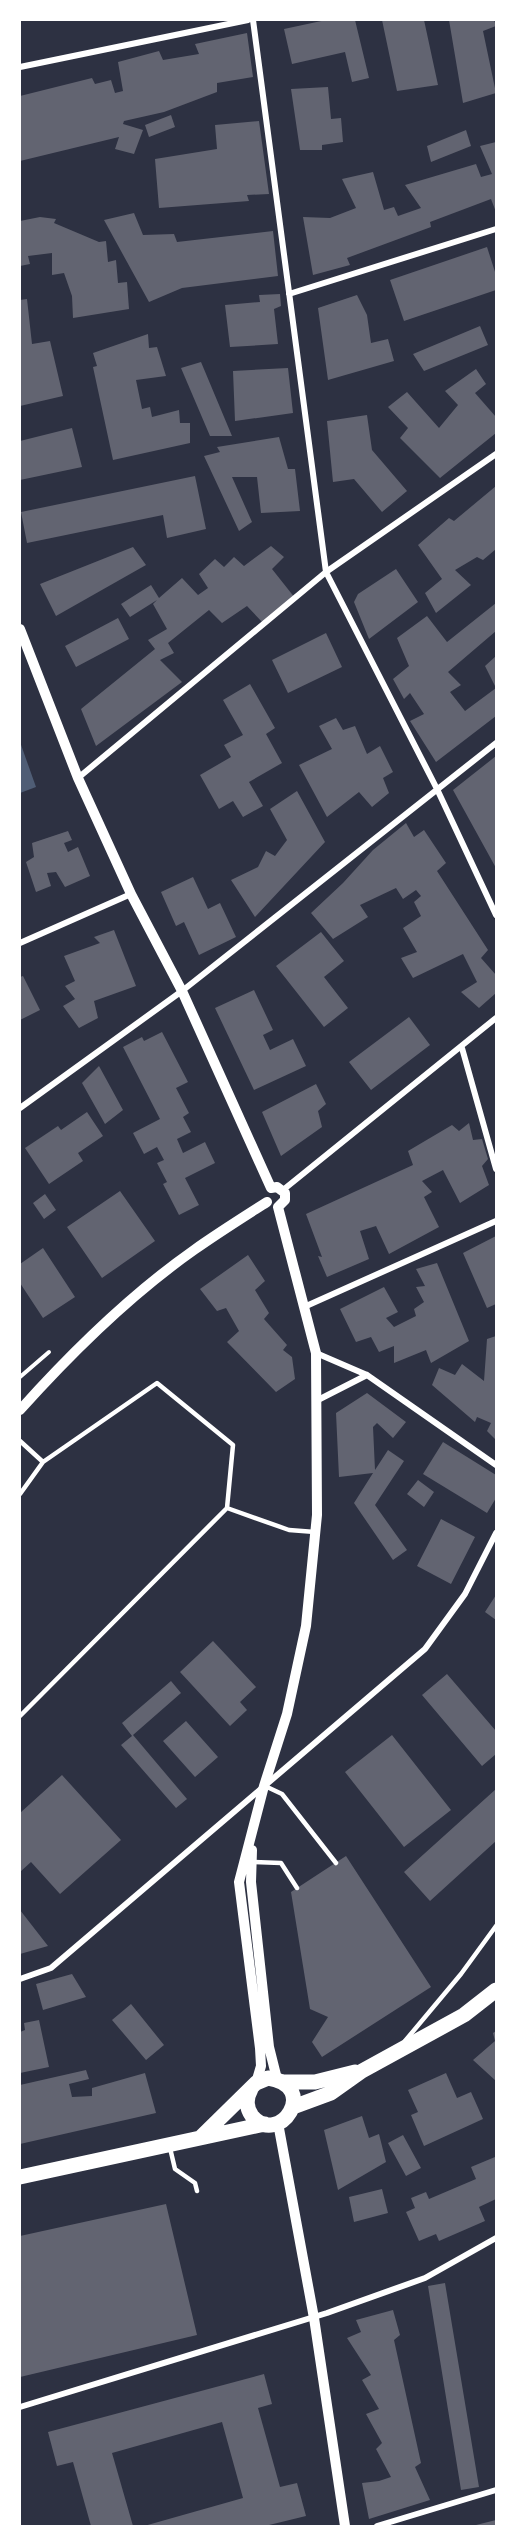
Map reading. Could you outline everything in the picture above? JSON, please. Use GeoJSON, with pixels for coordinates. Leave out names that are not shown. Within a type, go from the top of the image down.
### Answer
{"type":"FeatureCollection","features":[{"type":"Feature","properties":{"kind":"main road"},"geometry":{"type":"LineString","coordinates":[[293,2107],[331,2093],[362,2071],[464,2015],[496,1990]]}},
{"type":"Feature","properties":{"kind":"main road"},"geometry":{"type":"LineString","coordinates":[[201,2137],[254,2086],[268,2078],[280,2081],[315,2082],[362,2071]]}},
{"type":"Feature","properties":{"kind":"main road"},"geometry":{"type":"LineString","coordinates":[[20,2177],[201,2137],[272,2124],[290,2114],[293,2107],[292,2091],[280,2081]]}},
{"type":"Feature","properties":{"kind":"main road"},"geometry":{"type":"LineString","coordinates":[[254,2086],[247,2102],[249,2109],[253,2116],[272,2124]]}},
{"type":"Feature","properties":{"kind":"street"},"geometry":{"type":"LineString","coordinates":[[20,67],[248,20]]}},
{"type":"Feature","properties":{"kind":"street"},"geometry":{"type":"LineString","coordinates":[[253,20],[326,572],[437,789],[496,915]]}},
{"type":"Feature","properties":{"kind":"street"},"geometry":{"type":"LineString","coordinates":[[289,294],[496,229]]}},
{"type":"Feature","properties":{"kind":"street"},"geometry":{"type":"LineString","coordinates":[[78,778],[326,572],[496,454]]}},
{"type":"Feature","properties":{"kind":"street"},"geometry":{"type":"LineString","coordinates":[[20,629],[78,778],[131,894],[182,991],[271,1188]]}},
{"type":"Feature","properties":{"kind":"street"},"geometry":{"type":"LineString","coordinates":[[20,1108],[182,991],[496,743]]}},
{"type":"Feature","properties":{"kind":"street"},"geometry":{"type":"LineString","coordinates":[[20,943],[131,894]]}},
{"type":"Feature","properties":{"kind":"street"},"geometry":{"type":"LineString","coordinates":[[283,1190],[462,1048],[496,1018]]}},
{"type":"Feature","properties":{"kind":"street"},"geometry":{"type":"LineString","coordinates":[[462,1048],[496,1169]]}},
{"type":"Feature","properties":{"kind":"street"},"geometry":{"type":"LineString","coordinates":[[278,1207],[271,1206],[267,1202],[266,1192],[277,1187],[283,1190]]}},
{"type":"Feature","properties":{"kind":"street"},"geometry":{"type":"LineString","coordinates":[[278,1207],[285,1200],[283,1190]]}},
{"type":"Feature","properties":{"kind":"street"},"geometry":{"type":"LineString","coordinates":[[20,1410],[68,1356],[155,1281],[193,1251],[267,1202]]}},
{"type":"Feature","properties":{"kind":"street"},"geometry":{"type":"LineString","coordinates":[[254,2086],[261,2066],[260,2048],[239,1882],[264,1786],[287,1714],[306,1626],[315,1532],[316,1353],[278,1207]]}},
{"type":"Feature","properties":{"kind":"street"},"geometry":{"type":"LineString","coordinates":[[304,1307],[496,1221]]}},
{"type":"Feature","properties":{"kind":"street"},"geometry":{"type":"LineString","coordinates":[[316,1353],[367,1375],[496,1465]]}},
{"type":"Feature","properties":{"kind":"street"},"geometry":{"type":"LineString","coordinates":[[316,1401],[367,1375]]}},
{"type":"Feature","properties":{"kind":"street"},"geometry":{"type":"LineString","coordinates":[[20,1979],[51,1968],[425,1649],[465,1594],[496,1533]]}},
{"type":"Feature","properties":{"kind":"street"},"geometry":{"type":"LineString","coordinates":[[252,1835],[251,1882],[269,2047],[280,2081]]}},
{"type":"Feature","properties":{"kind":"street"},"geometry":{"type":"LineString","coordinates":[[272,2124],[314,2318],[345,2526]]}},
{"type":"Feature","properties":{"kind":"street"},"geometry":{"type":"LineString","coordinates":[[20,2407],[314,2318],[425,2278],[496,2238]]}},
{"type":"Feature","properties":{"kind":"street"},"geometry":{"type":"LineString","coordinates":[[378,2526],[496,2490]]}},
{"type":"Feature","properties":{"kind":"lane"},"geometry":{"type":"LineString","coordinates":[[20,1494],[43,1462],[157,1383],[233,1444],[227,1508],[20,1716]]}},
{"type":"Feature","properties":{"kind":"lane"},"geometry":{"type":"LineString","coordinates":[[20,1441],[43,1462]]}},
{"type":"Feature","properties":{"kind":"lane"},"geometry":{"type":"LineString","coordinates":[[227,1508],[289,1530],[315,1532]]}},
{"type":"Feature","properties":{"kind":"lane"},"geometry":{"type":"LineString","coordinates":[[264,1786],[282,1794],[336,1863]]}},
{"type":"Feature","properties":{"kind":"lane"},"geometry":{"type":"LineString","coordinates":[[251,1862],[281,1863],[297,1888]]}},
{"type":"Feature","properties":{"kind":"lane"},"geometry":{"type":"LineString","coordinates":[[396,2052],[461,1974],[496,1926]]}},
{"type":"Feature","properties":{"kind":"lane"},"geometry":{"type":"LineString","coordinates":[[168,2144],[175,2169],[195,2183],[197,2191]]}},
{"type":"Feature","properties":{"kind":"water"},"geometry":{"type":"Polygon","coordinates":[[[20,742],[36,787],[20,793],[20,742]]]}},
{"type":"Feature","properties":{"kind":"building"},"geometry":{"type":"Polygon","coordinates":[[[326,20],[355,20],[369,78],[352,82],[345,52],[292,64],[284,29],[326,20]]]}},
{"type":"Feature","properties":{"kind":"building"},"geometry":{"type":"Polygon","coordinates":[[[382,20],[424,20],[438,85],[397,91],[382,20]]]}},
{"type":"Feature","properties":{"kind":"building"},"geometry":{"type":"Polygon","coordinates":[[[449,20],[494,20],[496,26],[483,31],[496,93],[463,103],[449,20]]]}},
{"type":"Feature","properties":{"kind":"building"},"geometry":{"type":"Polygon","coordinates":[[[247,33],[253,77],[217,83],[217,92],[164,112],[124,121],[123,124],[143,130],[134,154],[115,149],[119,137],[20,161],[20,96],[92,78],[95,84],[111,80],[115,93],[123,91],[118,62],[159,51],[163,60],[199,54],[195,44],[247,33]]]}},
{"type":"Feature","properties":{"kind":"building"},"geometry":{"type":"Polygon","coordinates":[[[328,87],[331,119],[341,118],[343,142],[322,145],[322,150],[300,150],[291,89],[328,87]]]}},
{"type":"Feature","properties":{"kind":"building"},"geometry":{"type":"Polygon","coordinates":[[[171,115],[175,127],[149,137],[145,125],[171,115]]]}},
{"type":"Feature","properties":{"kind":"building"},"geometry":{"type":"Polygon","coordinates":[[[259,121],[269,194],[247,195],[249,201],[159,208],[155,159],[217,149],[215,125],[259,121]]]}},
{"type":"Feature","properties":{"kind":"building"},"geometry":{"type":"Polygon","coordinates":[[[466,130],[471,146],[431,162],[427,146],[466,130]]]}},
{"type":"Feature","properties":{"kind":"building"},"geometry":{"type":"Polygon","coordinates":[[[496,142],[496,212],[491,199],[430,222],[431,227],[347,258],[350,265],[313,275],[303,217],[330,218],[356,208],[342,179],[373,172],[384,210],[394,207],[398,216],[421,208],[405,185],[476,164],[481,177],[492,174],[480,146],[496,142]]]}},
{"type":"Feature","properties":{"kind":"building"},"geometry":{"type":"Polygon","coordinates":[[[134,213],[143,235],[174,234],[177,242],[273,231],[278,276],[182,288],[149,302],[104,220],[134,213]]]}},
{"type":"Feature","properties":{"kind":"building"},"geometry":{"type":"Polygon","coordinates":[[[40,217],[56,219],[54,223],[99,242],[106,241],[108,262],[116,260],[118,283],[127,282],[129,309],[73,318],[72,296],[64,273],[52,275],[52,253],[28,256],[30,264],[20,266],[20,221],[40,217]]]}},
{"type":"Feature","properties":{"kind":"building"},"geometry":{"type":"Polygon","coordinates":[[[487,247],[496,275],[496,290],[404,321],[390,280],[487,247]]]}},
{"type":"Feature","properties":{"kind":"building"},"geometry":{"type":"Polygon","coordinates":[[[280,294],[281,306],[274,309],[278,344],[230,347],[225,305],[260,302],[259,295],[280,294]]]}},
{"type":"Feature","properties":{"kind":"building"},"geometry":{"type":"Polygon","coordinates":[[[357,295],[367,315],[371,343],[388,339],[394,361],[328,380],[318,308],[357,295]]]}},
{"type":"Feature","properties":{"kind":"building"},"geometry":{"type":"Polygon","coordinates":[[[27,299],[32,344],[50,341],[63,396],[20,406],[20,300],[27,299]]]}},
{"type":"Feature","properties":{"kind":"building"},"geometry":{"type":"Polygon","coordinates":[[[480,326],[488,345],[424,371],[413,354],[480,326]]]}},
{"type":"Feature","properties":{"kind":"building"},"geometry":{"type":"Polygon","coordinates":[[[148,334],[149,348],[157,347],[166,376],[136,380],[142,409],[150,407],[152,417],[179,410],[180,423],[190,423],[190,443],[113,460],[93,367],[97,366],[93,353],[148,334]]]}},
{"type":"Feature","properties":{"kind":"building"},"geometry":{"type":"Polygon","coordinates":[[[201,362],[232,436],[210,436],[181,368],[201,362]]]}},
{"type":"Feature","properties":{"kind":"building"},"geometry":{"type":"Polygon","coordinates":[[[288,368],[293,413],[235,421],[233,371],[288,368]]]}},
{"type":"Feature","properties":{"kind":"building"},"geometry":{"type":"Polygon","coordinates":[[[476,369],[486,384],[475,393],[496,417],[496,433],[440,478],[400,438],[408,428],[388,407],[407,392],[439,428],[458,405],[445,391],[476,369]]]}},
{"type":"Feature","properties":{"kind":"building"},"geometry":{"type":"Polygon","coordinates":[[[367,415],[372,450],[407,491],[382,512],[354,479],[333,482],[327,421],[367,415]]]}},
{"type":"Feature","properties":{"kind":"building"},"geometry":{"type":"Polygon","coordinates":[[[72,428],[82,467],[20,480],[20,441],[72,428]]]}},
{"type":"Feature","properties":{"kind":"building"},"geometry":{"type":"Polygon","coordinates":[[[279,437],[288,469],[295,469],[300,511],[261,513],[257,477],[232,477],[252,522],[239,531],[204,456],[220,452],[217,447],[279,437]]]}},
{"type":"Feature","properties":{"kind":"building"},"geometry":{"type":"Polygon","coordinates":[[[195,476],[206,529],[167,538],[163,515],[27,543],[21,512],[195,476]]]}},
{"type":"Feature","properties":{"kind":"building"},"geometry":{"type":"Polygon","coordinates":[[[496,486],[496,549],[483,560],[477,557],[455,570],[471,585],[436,613],[425,593],[442,579],[418,545],[449,518],[454,521],[496,486]]]}},
{"type":"Feature","properties":{"kind":"building"},"geometry":{"type":"Polygon","coordinates":[[[271,546],[284,557],[272,569],[295,598],[263,623],[247,606],[222,623],[209,610],[168,643],[174,653],[160,660],[182,682],[96,746],[81,709],[155,649],[148,640],[167,629],[153,604],[157,600],[130,617],[121,604],[151,585],[159,598],[182,578],[198,595],[208,588],[199,574],[215,559],[224,567],[234,557],[244,566],[271,546]]]}},
{"type":"Feature","properties":{"kind":"building"},"geometry":{"type":"Polygon","coordinates":[[[133,547],[146,565],[56,616],[40,584],[133,547]]]}},
{"type":"Feature","properties":{"kind":"building"},"geometry":{"type":"Polygon","coordinates":[[[396,569],[418,602],[369,639],[354,602],[358,594],[396,569]]]}},
{"type":"Feature","properties":{"kind":"building"},"geometry":{"type":"Polygon","coordinates":[[[496,603],[496,631],[448,672],[461,685],[450,692],[465,711],[496,688],[496,716],[436,762],[410,721],[424,714],[410,693],[404,699],[393,679],[409,666],[397,638],[427,616],[447,642],[496,603]]]}},
{"type":"Feature","properties":{"kind":"building"},"geometry":{"type":"Polygon","coordinates":[[[118,618],[129,639],[76,667],[65,646],[118,618]]]}},
{"type":"Feature","properties":{"kind":"building"},"geometry":{"type":"Polygon","coordinates":[[[326,633],[342,667],[288,693],[272,660],[326,633]]]}},
{"type":"Feature","properties":{"kind":"building"},"geometry":{"type":"Polygon","coordinates":[[[496,656],[496,688],[485,666],[496,656]]]}},
{"type":"Feature","properties":{"kind":"building"},"geometry":{"type":"Polygon","coordinates":[[[250,684],[275,728],[266,734],[282,763],[249,782],[263,806],[243,817],[233,801],[219,809],[200,775],[231,757],[224,745],[243,735],[223,700],[250,684]]]}},
{"type":"Feature","properties":{"kind":"building"},"geometry":{"type":"Polygon","coordinates":[[[336,718],[343,730],[355,726],[367,754],[380,746],[393,772],[383,778],[389,793],[372,807],[359,792],[327,817],[299,765],[332,749],[319,726],[336,718]]]}},
{"type":"Feature","properties":{"kind":"building"},"geometry":{"type":"Polygon","coordinates":[[[496,756],[495,809],[496,868],[453,790],[496,756]]]}},
{"type":"Feature","properties":{"kind":"building"},"geometry":{"type":"Polygon","coordinates":[[[297,791],[325,842],[255,917],[231,880],[258,867],[266,851],[275,856],[287,840],[270,809],[297,791]]]}},
{"type":"Feature","properties":{"kind":"building"},"geometry":{"type":"Polygon","coordinates":[[[406,823],[414,837],[424,830],[446,863],[437,871],[488,950],[481,958],[496,975],[496,993],[479,1008],[461,992],[477,982],[463,954],[413,978],[401,958],[417,952],[403,928],[421,916],[414,902],[421,896],[416,890],[403,899],[396,888],[360,905],[368,917],[333,939],[311,913],[373,850],[406,823]]]}},
{"type":"Feature","properties":{"kind":"building"},"geometry":{"type":"Polygon","coordinates":[[[68,831],[72,840],[64,843],[68,852],[78,847],[90,876],[65,887],[56,872],[47,873],[51,886],[36,892],[26,862],[34,857],[32,843],[68,831]]]}},
{"type":"Feature","properties":{"kind":"building"},"geometry":{"type":"Polygon","coordinates":[[[193,877],[208,909],[220,903],[236,937],[199,955],[184,922],[176,926],[161,892],[193,877]]]}},
{"type":"Feature","properties":{"kind":"building"},"geometry":{"type":"Polygon","coordinates":[[[114,930],[136,986],[94,1001],[98,1018],[79,1028],[63,1006],[75,999],[65,986],[75,981],[64,956],[100,943],[94,937],[114,930]]]}},
{"type":"Feature","properties":{"kind":"building"},"geometry":{"type":"Polygon","coordinates":[[[321,932],[344,961],[324,977],[348,1008],[324,1027],[276,966],[321,932]]]}},
{"type":"Feature","properties":{"kind":"building"},"geometry":{"type":"Polygon","coordinates":[[[23,976],[40,1010],[20,1020],[20,977],[23,976]]]}},
{"type":"Feature","properties":{"kind":"building"},"geometry":{"type":"Polygon","coordinates":[[[254,990],[273,1030],[263,1035],[270,1050],[293,1039],[306,1066],[254,1090],[215,1008],[254,990]]]}},
{"type":"Feature","properties":{"kind":"building"},"geometry":{"type":"Polygon","coordinates":[[[409,1017],[430,1045],[371,1090],[349,1062],[409,1017]]]}},
{"type":"Feature","properties":{"kind":"building"},"geometry":{"type":"Polygon","coordinates":[[[162,1032],[188,1082],[176,1088],[189,1113],[183,1117],[191,1132],[177,1139],[183,1153],[205,1142],[215,1163],[185,1178],[199,1205],[179,1215],[163,1184],[167,1182],[157,1163],[164,1160],[157,1147],[144,1154],[133,1133],[160,1119],[123,1047],[142,1037],[144,1041],[162,1032]]]}},
{"type":"Feature","properties":{"kind":"building"},"geometry":{"type":"Polygon","coordinates":[[[99,1066],[123,1110],[105,1124],[82,1083],[99,1066]]]}},
{"type":"Feature","properties":{"kind":"building"},"geometry":{"type":"Polygon","coordinates":[[[316,1084],[326,1104],[318,1111],[322,1127],[281,1156],[262,1112],[316,1084]]]}},
{"type":"Feature","properties":{"kind":"building"},"geometry":{"type":"Polygon","coordinates":[[[87,1112],[103,1136],[78,1153],[83,1161],[49,1184],[25,1148],[58,1126],[61,1130],[87,1112]]]}},
{"type":"Feature","properties":{"kind":"building"},"geometry":{"type":"Polygon","coordinates":[[[469,1123],[473,1140],[482,1139],[488,1159],[482,1166],[489,1185],[460,1203],[443,1170],[422,1181],[432,1192],[424,1197],[439,1227],[389,1254],[376,1226],[360,1231],[369,1259],[327,1277],[318,1256],[322,1257],[306,1214],[413,1165],[408,1151],[452,1125],[459,1131],[469,1123]]]}},
{"type":"Feature","properties":{"kind":"building"},"geometry":{"type":"Polygon","coordinates":[[[120,1191],[155,1241],[102,1278],[67,1227],[120,1191]]]}},
{"type":"Feature","properties":{"kind":"building"},"geometry":{"type":"Polygon","coordinates":[[[45,1194],[56,1210],[44,1219],[33,1203],[45,1194]]]}},
{"type":"Feature","properties":{"kind":"building"},"geometry":{"type":"Polygon","coordinates":[[[496,1236],[496,1304],[487,1308],[463,1253],[496,1236]]]}},
{"type":"Feature","properties":{"kind":"building"},"geometry":{"type":"Polygon","coordinates":[[[43,1248],[75,1297],[43,1318],[20,1283],[20,1264],[43,1248]]]}},
{"type":"Feature","properties":{"kind":"building"},"geometry":{"type":"Polygon","coordinates":[[[248,1255],[265,1281],[255,1290],[269,1313],[264,1319],[287,1345],[283,1350],[292,1357],[295,1379],[276,1392],[227,1342],[239,1331],[226,1308],[217,1311],[200,1289],[248,1255]]]}},
{"type":"Feature","properties":{"kind":"building"},"geometry":{"type":"Polygon","coordinates":[[[437,1263],[469,1341],[431,1363],[426,1350],[394,1363],[394,1346],[379,1352],[371,1337],[356,1342],[340,1309],[384,1287],[398,1312],[386,1318],[394,1327],[416,1316],[414,1309],[424,1302],[416,1287],[425,1286],[416,1269],[437,1263]]]}},
{"type":"Feature","properties":{"kind":"building"},"geometry":{"type":"Polygon","coordinates":[[[496,1336],[496,1440],[487,1431],[491,1423],[477,1417],[475,1422],[432,1385],[439,1368],[455,1375],[462,1364],[484,1381],[487,1339],[496,1336]]]}},
{"type":"Feature","properties":{"kind":"building"},"geometry":{"type":"Polygon","coordinates":[[[367,1393],[406,1422],[393,1438],[377,1423],[373,1427],[375,1470],[388,1450],[404,1461],[375,1505],[407,1550],[393,1560],[354,1503],[373,1473],[339,1477],[336,1413],[367,1393]]]}},
{"type":"Feature","properties":{"kind":"building"},"geometry":{"type":"Polygon","coordinates":[[[443,1442],[496,1475],[496,1498],[487,1513],[423,1474],[443,1442]]]}},
{"type":"Feature","properties":{"kind":"building"},"geometry":{"type":"Polygon","coordinates":[[[418,1480],[434,1492],[424,1507],[407,1494],[418,1480]]]}},
{"type":"Feature","properties":{"kind":"building"},"geometry":{"type":"Polygon","coordinates":[[[441,1519],[475,1537],[451,1584],[417,1566],[441,1519]]]}},
{"type":"Feature","properties":{"kind":"building"},"geometry":{"type":"Polygon","coordinates":[[[496,1595],[496,1620],[485,1612],[496,1595]]]}},
{"type":"Feature","properties":{"kind":"building"},"geometry":{"type":"Polygon","coordinates":[[[213,1641],[256,1687],[240,1702],[247,1710],[230,1726],[180,1672],[213,1641]]]}},
{"type":"Feature","properties":{"kind":"building"},"geometry":{"type":"Polygon","coordinates":[[[447,1674],[496,1731],[496,1754],[482,1766],[422,1695],[447,1674]]]}},
{"type":"Feature","properties":{"kind":"building"},"geometry":{"type":"Polygon","coordinates":[[[171,1681],[181,1693],[133,1735],[187,1799],[176,1808],[121,1745],[132,1736],[122,1723],[171,1681]]]}},
{"type":"Feature","properties":{"kind":"building"},"geometry":{"type":"Polygon","coordinates":[[[186,1721],[218,1757],[195,1777],[163,1741],[186,1721]]]}},
{"type":"Feature","properties":{"kind":"building"},"geometry":{"type":"Polygon","coordinates":[[[392,1735],[451,1810],[404,1847],[345,1772],[392,1735]]]}},
{"type":"Feature","properties":{"kind":"building"},"geometry":{"type":"Polygon","coordinates":[[[62,1775],[121,1840],[60,1894],[31,1862],[20,1872],[20,1813],[62,1775]]]}},
{"type":"Feature","properties":{"kind":"building"},"geometry":{"type":"Polygon","coordinates":[[[496,1789],[496,1841],[430,1901],[404,1872],[496,1789]]]}},
{"type":"Feature","properties":{"kind":"building"},"geometry":{"type":"Polygon","coordinates":[[[346,1856],[431,1987],[322,2057],[312,2042],[328,2017],[310,2009],[291,1892],[346,1856]]]}},
{"type":"Feature","properties":{"kind":"building"},"geometry":{"type":"Polygon","coordinates":[[[20,1910],[48,1946],[20,1954],[20,1910]]]}},
{"type":"Feature","properties":{"kind":"building"},"geometry":{"type":"Polygon","coordinates":[[[72,1974],[86,1997],[43,2010],[36,1984],[72,1974]]]}},
{"type":"Feature","properties":{"kind":"building"},"geometry":{"type":"Polygon","coordinates":[[[131,2004],[164,2045],[146,2060],[112,2020],[131,2004]]]}},
{"type":"Feature","properties":{"kind":"building"},"geometry":{"type":"Polygon","coordinates":[[[39,2020],[49,2067],[20,2073],[20,2032],[25,2030],[24,2023],[39,2020]]]}},
{"type":"Feature","properties":{"kind":"building"},"geometry":{"type":"Polygon","coordinates":[[[496,2031],[496,2081],[473,2060],[495,2041],[493,2033],[496,2031]]]}},
{"type":"Feature","properties":{"kind":"building"},"geometry":{"type":"Polygon","coordinates":[[[86,2070],[89,2079],[69,2084],[72,2097],[92,2096],[92,2088],[145,2073],[156,2113],[20,2144],[20,2085],[86,2070]]]}},
{"type":"Feature","properties":{"kind":"building"},"geometry":{"type":"Polygon","coordinates":[[[446,2073],[457,2098],[471,2092],[483,2119],[424,2146],[411,2115],[418,2112],[408,2090],[446,2073]]]}},
{"type":"Feature","properties":{"kind":"building"},"geometry":{"type":"Polygon","coordinates":[[[362,2116],[369,2138],[379,2134],[386,2162],[338,2190],[324,2130],[362,2116]]]}},
{"type":"Feature","properties":{"kind":"building"},"geometry":{"type":"Polygon","coordinates":[[[403,2135],[421,2168],[406,2176],[388,2143],[403,2135]]]}},
{"type":"Feature","properties":{"kind":"building"},"geometry":{"type":"Polygon","coordinates":[[[495,2157],[496,2199],[479,2207],[485,2221],[439,2241],[436,2234],[419,2241],[406,2212],[415,2208],[411,2198],[426,2192],[429,2199],[476,2179],[471,2167],[495,2157]]]}},
{"type":"Feature","properties":{"kind":"building"},"geometry":{"type":"Polygon","coordinates":[[[382,2189],[388,2213],[354,2222],[349,2197],[382,2189]]]}},
{"type":"Feature","properties":{"kind":"building"},"geometry":{"type":"Polygon","coordinates":[[[166,2204],[197,2335],[20,2377],[20,2236],[166,2204]]]}},
{"type":"Feature","properties":{"kind":"building"},"geometry":{"type":"Polygon","coordinates":[[[445,2283],[479,2487],[461,2490],[428,2286],[445,2283]]]}},
{"type":"Feature","properties":{"kind":"building"},"geometry":{"type":"Polygon","coordinates":[[[393,2310],[400,2335],[394,2340],[421,2463],[415,2467],[430,2500],[369,2519],[362,2483],[391,2477],[376,2449],[382,2443],[366,2414],[379,2409],[362,2380],[371,2375],[347,2338],[361,2332],[356,2320],[393,2310]]]}},
{"type":"Feature","properties":{"kind":"building"},"geometry":{"type":"Polygon","coordinates":[[[264,2374],[272,2404],[258,2408],[280,2487],[297,2483],[306,2516],[265,2526],[144,2526],[243,2498],[222,2422],[112,2453],[133,2526],[91,2526],[73,2462],[57,2466],[48,2432],[264,2374]]]}},
{"type":"Feature","properties":{"kind":"building"},"geometry":{"type":"Polygon","coordinates":[[[496,2520],[496,2526],[472,2526],[496,2520]]]}}]}
